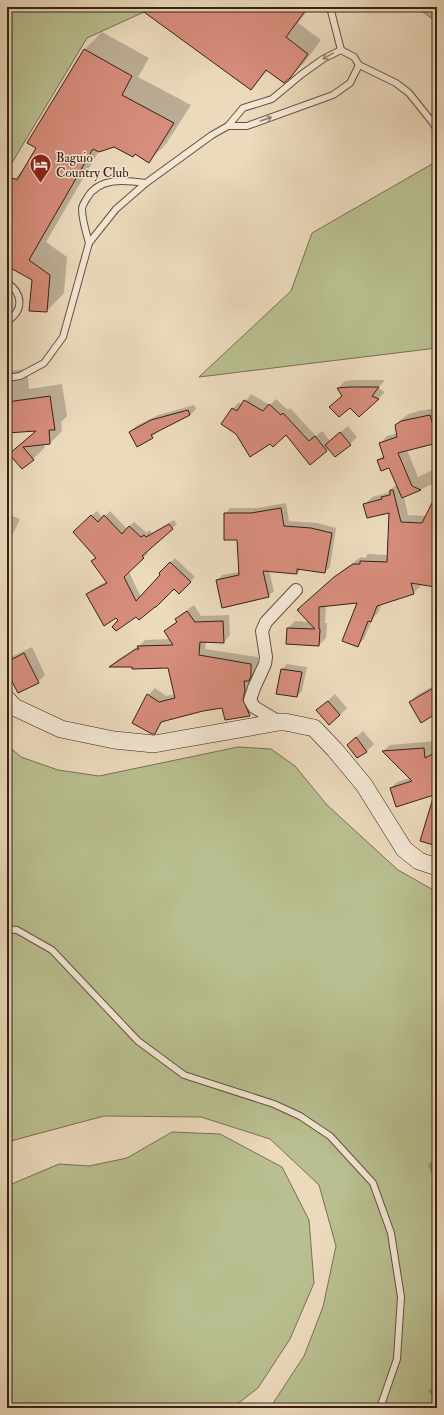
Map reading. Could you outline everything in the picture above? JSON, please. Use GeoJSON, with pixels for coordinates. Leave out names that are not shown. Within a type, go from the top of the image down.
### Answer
{"type":"FeatureCollection","features":[{"type":"Feature","properties":{"kind":"main road"},"geometry":{"type":"LineString","coordinates":[[7,700],[14,707],[60,729],[114,740],[154,744],[279,722],[314,728],[335,750],[364,786],[404,849],[419,861],[437,867]]}},
{"type":"Feature","properties":{"kind":"street"},"geometry":{"type":"LineString","coordinates":[[279,722],[254,707],[250,700],[265,664],[266,657],[262,631],[266,622],[296,590]]}},
{"type":"Feature","properties":{"kind":"lane"},"geometry":{"type":"LineString","coordinates":[[330,7],[341,50],[354,57],[359,65],[396,83],[409,93],[434,123],[437,130]]}},
{"type":"Feature","properties":{"kind":"lane"},"geometry":{"type":"LineString","coordinates":[[7,378],[20,376],[44,363],[63,337],[89,242],[116,209],[146,183],[212,135],[228,126],[243,108],[272,99],[318,63],[341,50]]}},
{"type":"Feature","properties":{"kind":"lane"},"geometry":{"type":"LineString","coordinates":[[228,126],[247,126],[333,95],[350,83],[359,65]]}},
{"type":"Feature","properties":{"kind":"lane"},"geometry":{"type":"LineString","coordinates":[[89,242],[82,207],[91,191],[103,184],[123,180],[146,183]]}},
{"type":"Feature","properties":{"kind":"lane"},"geometry":{"type":"LineString","coordinates":[[7,283],[16,290],[19,298],[18,311],[7,321]]}},
{"type":"Feature","properties":{"kind":"lane"},"geometry":{"type":"LineString","coordinates":[[7,929],[17,930],[52,950],[138,1041],[184,1075],[274,1104],[300,1116],[330,1136],[373,1182],[391,1233],[401,1297],[397,1359],[380,1408]]}},
{"type":"Feature","properties":{"kind":"green space"},"geometry":{"type":"Polygon","coordinates":[[[7,7],[147,7],[144,12],[87,38],[7,171],[7,7]]]}},
{"type":"Feature","properties":{"kind":"green space"},"geometry":{"type":"Polygon","coordinates":[[[416,7],[437,7],[437,22],[416,7]]]}},
{"type":"Feature","properties":{"kind":"green space"},"geometry":{"type":"Polygon","coordinates":[[[432,164],[437,167],[437,348],[199,377],[291,291],[312,233],[432,164]]]}},
{"type":"Feature","properties":{"kind":"green space"},"geometry":{"type":"Polygon","coordinates":[[[7,745],[21,757],[58,770],[99,776],[238,747],[271,749],[295,766],[327,805],[398,870],[437,892],[437,1408],[270,1408],[304,1356],[323,1307],[336,1246],[319,1185],[270,1139],[201,1117],[104,1116],[7,1142],[7,745]]]}},
{"type":"Feature","properties":{"kind":"green space"},"geometry":{"type":"Polygon","coordinates":[[[172,1132],[220,1134],[282,1167],[309,1220],[314,1283],[290,1339],[258,1388],[232,1408],[7,1408],[7,1186],[59,1164],[89,1166],[127,1158],[172,1132]]]}},
{"type":"Feature","properties":{"kind":"building"},"geometry":{"type":"Polygon","coordinates":[[[137,7],[308,7],[286,37],[308,54],[291,77],[284,83],[266,70],[251,90],[137,7]]]}},
{"type":"Feature","properties":{"kind":"building","name":"Baguio Country Club"},"geometry":{"type":"Polygon","coordinates":[[[84,49],[132,76],[122,95],[174,123],[149,163],[135,154],[133,157],[114,147],[99,152],[93,149],[29,260],[50,275],[47,312],[29,311],[32,280],[7,266],[7,189],[13,178],[17,180],[36,148],[27,143],[84,49]]]}},
{"type":"Feature","properties":{"kind":"building"},"geometry":{"type":"Polygon","coordinates":[[[379,387],[372,396],[379,399],[359,417],[350,408],[339,417],[329,407],[342,396],[337,388],[379,387]]]}},
{"type":"Feature","properties":{"kind":"building"},"geometry":{"type":"Polygon","coordinates":[[[50,396],[55,430],[49,430],[50,444],[23,447],[34,460],[22,469],[9,454],[36,431],[7,433],[7,402],[50,396]]]}},
{"type":"Feature","properties":{"kind":"building"},"geometry":{"type":"Polygon","coordinates":[[[244,400],[263,411],[269,404],[281,415],[283,413],[309,441],[315,436],[327,451],[310,465],[286,435],[273,447],[270,444],[250,457],[236,434],[221,424],[232,408],[237,411],[244,400]]]}},
{"type":"Feature","properties":{"kind":"building"},"geometry":{"type":"Polygon","coordinates":[[[188,410],[190,415],[151,435],[153,438],[137,447],[129,432],[151,420],[188,410]]]}},
{"type":"Feature","properties":{"kind":"building"},"geometry":{"type":"Polygon","coordinates":[[[430,415],[437,438],[437,443],[398,453],[412,486],[421,490],[402,498],[389,468],[381,471],[377,460],[384,458],[379,443],[397,437],[395,425],[401,421],[430,415]]]}},
{"type":"Feature","properties":{"kind":"building"},"geometry":{"type":"Polygon","coordinates":[[[340,432],[351,445],[335,457],[325,445],[340,432]]]}},
{"type":"Feature","properties":{"kind":"building"},"geometry":{"type":"Polygon","coordinates":[[[390,490],[393,490],[401,522],[422,523],[437,493],[437,572],[435,587],[411,583],[414,594],[377,606],[371,622],[368,621],[358,647],[342,641],[357,603],[319,607],[319,646],[286,644],[287,628],[315,629],[297,610],[334,577],[353,564],[360,564],[360,561],[387,562],[389,513],[367,518],[363,504],[382,499],[381,497],[390,495],[390,490]]]}},
{"type":"Feature","properties":{"kind":"building"},"geometry":{"type":"Polygon","coordinates":[[[281,508],[284,526],[311,528],[332,533],[325,573],[297,569],[297,574],[263,571],[269,597],[222,608],[216,580],[239,575],[237,540],[224,540],[224,513],[251,513],[281,508]]]}},
{"type":"Feature","properties":{"kind":"building"},"geometry":{"type":"Polygon","coordinates":[[[91,515],[98,522],[104,515],[122,534],[129,526],[141,537],[144,535],[146,537],[169,524],[173,529],[142,556],[144,558],[124,577],[136,601],[170,562],[191,582],[179,594],[174,589],[156,607],[139,620],[136,617],[116,631],[112,627],[118,620],[116,618],[104,626],[86,594],[107,583],[91,561],[96,558],[73,532],[91,515]]]}},
{"type":"Feature","properties":{"kind":"building"},"geometry":{"type":"Polygon","coordinates":[[[187,611],[195,622],[223,621],[224,643],[200,642],[199,655],[251,664],[251,676],[249,681],[244,681],[245,690],[243,700],[250,716],[225,720],[222,708],[203,711],[161,722],[155,734],[152,734],[132,723],[147,694],[159,702],[175,698],[168,668],[132,669],[132,667],[109,667],[136,649],[139,649],[137,646],[173,645],[164,631],[177,622],[175,619],[187,611]]]}},
{"type":"Feature","properties":{"kind":"building"},"geometry":{"type":"Polygon","coordinates":[[[24,653],[39,683],[18,693],[7,672],[7,662],[24,653]]]}},
{"type":"Feature","properties":{"kind":"building"},"geometry":{"type":"Polygon","coordinates":[[[281,669],[302,672],[297,697],[276,694],[281,669]]]}},
{"type":"Feature","properties":{"kind":"building"},"geometry":{"type":"Polygon","coordinates":[[[437,686],[437,713],[421,723],[409,702],[437,686]]]}},
{"type":"Feature","properties":{"kind":"building"},"geometry":{"type":"Polygon","coordinates":[[[328,701],[340,715],[329,725],[316,710],[328,701]]]}},
{"type":"Feature","properties":{"kind":"building"},"geometry":{"type":"Polygon","coordinates":[[[356,737],[367,752],[357,758],[347,745],[356,737]]]}},
{"type":"Feature","properties":{"kind":"building"},"geometry":{"type":"Polygon","coordinates":[[[424,748],[425,758],[437,752],[437,846],[420,841],[434,795],[396,807],[390,788],[412,781],[382,751],[424,748]]]}},
{"type":"Feature","properties":{"kind":"place","name":"Baguio Country Club"},"geometry":{"type":"Point","coordinates":[41,184]}}]}
